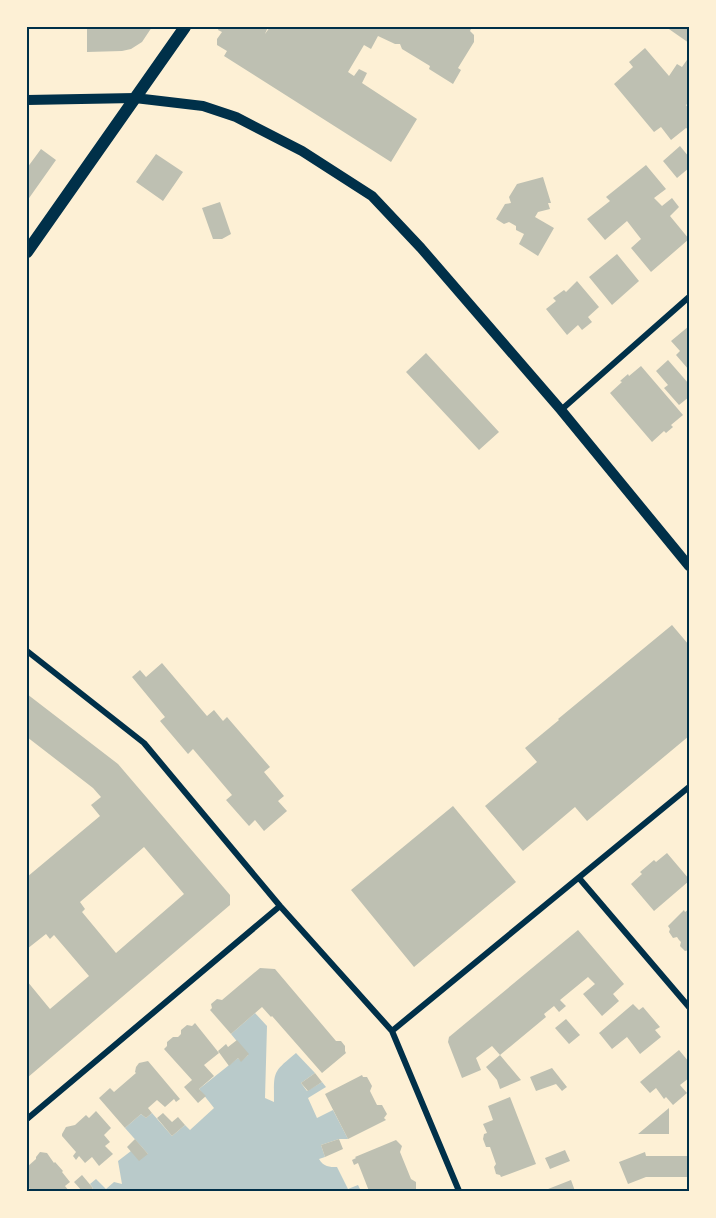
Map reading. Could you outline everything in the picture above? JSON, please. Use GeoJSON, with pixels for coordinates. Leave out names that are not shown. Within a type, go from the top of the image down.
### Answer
{"type":"FeatureCollection","features":[{"type":"Feature","properties":{"kind":"main road"},"geometry":{"type":"LineString","coordinates":[[27,252],[185,27]]}},
{"type":"Feature","properties":{"kind":"street"},"geometry":{"type":"LineString","coordinates":[[27,100],[135,98],[203,106],[236,117],[302,151],[372,196],[421,248],[561,410],[689,566]]}},
{"type":"Feature","properties":{"kind":"street"},"geometry":{"type":"LineString","coordinates":[[561,410],[689,297]]}},
{"type":"Feature","properties":{"kind":"street"},"geometry":{"type":"LineString","coordinates":[[27,651],[144,743],[280,906],[392,1031],[459,1191]]}},
{"type":"Feature","properties":{"kind":"street"},"geometry":{"type":"LineString","coordinates":[[392,1031],[689,787]]}},
{"type":"Feature","properties":{"kind":"street"},"geometry":{"type":"LineString","coordinates":[[579,878],[689,1007]]}},
{"type":"Feature","properties":{"kind":"street"},"geometry":{"type":"LineString","coordinates":[[27,1119],[280,906]]}},
{"type":"Feature","properties":{"kind":"shaded area"},"geometry":{"type":"Polygon","coordinates":[[[255,1013],[267,1026],[265,1098],[274,1102],[276,1073],[296,1053],[315,1073],[301,1083],[307,1091],[322,1082],[326,1087],[308,1098],[317,1118],[333,1110],[348,1139],[339,1139],[321,1145],[325,1157],[319,1159],[327,1166],[337,1167],[348,1189],[358,1185],[361,1191],[90,1191],[93,1188],[90,1184],[96,1179],[106,1189],[114,1182],[122,1184],[118,1161],[131,1151],[148,1154],[125,1128],[141,1114],[146,1118],[152,1113],[172,1136],[185,1125],[190,1130],[214,1108],[199,1089],[238,1058],[241,1061],[248,1055],[231,1034],[255,1013]]]}},
{"type":"Feature","properties":{"kind":"building"},"geometry":{"type":"Polygon","coordinates":[[[87,27],[152,27],[142,42],[131,49],[87,52],[87,27]]]}},
{"type":"Feature","properties":{"kind":"building"},"geometry":{"type":"Polygon","coordinates":[[[219,27],[268,27],[265,34],[270,27],[472,27],[470,31],[474,35],[474,42],[458,68],[461,70],[453,84],[429,69],[430,66],[402,49],[400,44],[378,36],[371,49],[364,45],[348,72],[354,76],[359,69],[367,73],[362,83],[417,119],[391,162],[224,56],[227,51],[217,45],[217,39],[222,32],[218,30],[219,27]]]}},
{"type":"Feature","properties":{"kind":"building"},"geometry":{"type":"Polygon","coordinates":[[[666,27],[689,27],[689,43],[666,27]]]}},
{"type":"Feature","properties":{"kind":"building"},"geometry":{"type":"Polygon","coordinates":[[[645,48],[669,76],[677,64],[682,67],[689,57],[689,103],[686,105],[689,109],[689,128],[671,140],[661,127],[654,132],[614,84],[633,67],[629,62],[645,48]]]}},
{"type":"Feature","properties":{"kind":"building"},"geometry":{"type":"Polygon","coordinates":[[[680,146],[689,157],[689,168],[677,178],[663,161],[680,146]]]}},
{"type":"Feature","properties":{"kind":"building"},"geometry":{"type":"Polygon","coordinates":[[[41,149],[56,160],[27,201],[27,168],[41,149]]]}},
{"type":"Feature","properties":{"kind":"building"},"geometry":{"type":"Polygon","coordinates":[[[156,154],[183,172],[163,201],[136,182],[156,154]]]}},
{"type":"Feature","properties":{"kind":"building"},"geometry":{"type":"Polygon","coordinates":[[[646,165],[666,189],[654,198],[662,206],[672,198],[679,207],[670,216],[689,239],[651,272],[631,248],[641,239],[627,221],[605,240],[587,219],[610,201],[606,197],[646,165]]]}},
{"type":"Feature","properties":{"kind":"building"},"geometry":{"type":"Polygon","coordinates":[[[543,177],[551,203],[548,203],[550,209],[538,212],[535,217],[554,228],[538,256],[519,244],[524,234],[516,230],[516,226],[509,222],[504,224],[496,219],[505,204],[511,203],[509,197],[517,184],[543,177]]]}},
{"type":"Feature","properties":{"kind":"building"},"geometry":{"type":"Polygon","coordinates":[[[220,202],[231,234],[222,239],[213,239],[202,208],[220,202]]]}},
{"type":"Feature","properties":{"kind":"building"},"geometry":{"type":"Polygon","coordinates":[[[617,254],[639,281],[612,305],[589,277],[617,254]]]}},
{"type":"Feature","properties":{"kind":"building"},"geometry":{"type":"Polygon","coordinates":[[[577,281],[599,307],[588,317],[592,322],[582,330],[578,325],[567,335],[546,309],[556,301],[553,298],[564,290],[566,292],[577,281]]]}},
{"type":"Feature","properties":{"kind":"building"},"geometry":{"type":"Polygon","coordinates":[[[689,326],[689,370],[676,355],[680,351],[671,341],[689,326]]]}},
{"type":"Feature","properties":{"kind":"building"},"geometry":{"type":"Polygon","coordinates":[[[426,353],[499,432],[479,450],[406,372],[426,353]]]}},
{"type":"Feature","properties":{"kind":"building"},"geometry":{"type":"Polygon","coordinates":[[[668,360],[689,384],[689,397],[679,405],[664,388],[668,385],[656,371],[668,360]]]}},
{"type":"Feature","properties":{"kind":"building"},"geometry":{"type":"Polygon","coordinates":[[[641,366],[683,415],[671,425],[673,427],[666,433],[664,431],[652,442],[610,393],[628,374],[629,376],[641,366]]]}},
{"type":"Feature","properties":{"kind":"building"},"geometry":{"type":"Polygon","coordinates":[[[672,625],[689,645],[689,736],[587,821],[575,807],[523,851],[485,806],[537,762],[525,748],[672,625]]]}},
{"type":"Feature","properties":{"kind":"building"},"geometry":{"type":"Polygon","coordinates":[[[162,663],[207,716],[214,710],[223,721],[227,717],[270,767],[264,772],[284,796],[278,801],[287,811],[264,831],[255,820],[249,826],[226,800],[232,795],[193,749],[188,754],[160,721],[165,717],[132,677],[140,670],[146,677],[162,663]]]}},
{"type":"Feature","properties":{"kind":"building"},"geometry":{"type":"Polygon","coordinates":[[[27,694],[118,764],[230,895],[230,905],[27,1078],[27,981],[50,1009],[89,976],[54,935],[50,939],[46,934],[27,949],[27,877],[100,816],[91,805],[101,797],[93,788],[27,737],[27,694]],[[144,847],[80,902],[85,909],[82,912],[116,953],[184,894],[144,847]]]}},
{"type":"Feature","properties":{"kind":"building"},"geometry":{"type":"Polygon","coordinates":[[[453,806],[516,882],[414,967],[351,890],[453,806]]]}},
{"type":"Feature","properties":{"kind":"building"},"geometry":{"type":"Polygon","coordinates":[[[667,853],[689,881],[654,911],[631,884],[642,874],[640,872],[667,853]]]}},
{"type":"Feature","properties":{"kind":"building"},"geometry":{"type":"Polygon","coordinates":[[[689,909],[689,950],[685,951],[680,946],[681,942],[677,937],[673,938],[668,926],[684,910],[685,912],[689,909]]]}},
{"type":"Feature","properties":{"kind":"building"},"geometry":{"type":"Polygon","coordinates":[[[578,930],[624,984],[613,994],[619,1001],[602,1016],[583,994],[595,984],[588,977],[560,1000],[566,1006],[559,1012],[554,1006],[544,1014],[546,1017],[500,1055],[492,1046],[476,1058],[481,1070],[462,1078],[448,1042],[449,1037],[578,930]]]}},
{"type":"Feature","properties":{"kind":"building"},"geometry":{"type":"Polygon","coordinates":[[[260,968],[275,969],[336,1041],[341,1041],[345,1046],[346,1053],[322,1073],[262,1007],[231,1034],[210,1010],[211,1004],[217,999],[222,1000],[260,968]]]}},
{"type":"Feature","properties":{"kind":"building"},"geometry":{"type":"Polygon","coordinates":[[[633,1004],[639,1010],[643,1007],[660,1027],[655,1030],[661,1037],[640,1054],[627,1037],[612,1049],[599,1033],[633,1004]]]}},
{"type":"Feature","properties":{"kind":"building"},"geometry":{"type":"Polygon","coordinates":[[[566,1019],[580,1035],[569,1044],[555,1028],[566,1019]]]}},
{"type":"Feature","properties":{"kind":"building"},"geometry":{"type":"Polygon","coordinates":[[[195,1023],[219,1053],[204,1065],[214,1076],[199,1089],[206,1096],[198,1103],[184,1087],[192,1080],[164,1049],[167,1042],[181,1034],[181,1030],[195,1023]]]}},
{"type":"Feature","properties":{"kind":"building"},"geometry":{"type":"Polygon","coordinates":[[[237,1040],[249,1054],[241,1062],[238,1058],[229,1066],[218,1051],[226,1044],[228,1047],[237,1040]]]}},
{"type":"Feature","properties":{"kind":"building"},"geometry":{"type":"Polygon","coordinates":[[[679,1050],[689,1062],[689,1078],[680,1085],[687,1093],[673,1105],[666,1097],[664,1099],[656,1088],[650,1093],[640,1082],[679,1050]]]}},
{"type":"Feature","properties":{"kind":"building"},"geometry":{"type":"Polygon","coordinates":[[[500,1055],[521,1080],[500,1089],[497,1080],[486,1067],[500,1055]]]}},
{"type":"Feature","properties":{"kind":"building"},"geometry":{"type":"Polygon","coordinates":[[[148,1061],[180,1099],[176,1102],[174,1099],[165,1107],[157,1100],[148,1108],[152,1113],[146,1118],[141,1114],[125,1128],[99,1098],[110,1088],[114,1092],[136,1073],[139,1063],[148,1061]]]}},
{"type":"Feature","properties":{"kind":"building"},"geometry":{"type":"Polygon","coordinates":[[[552,1068],[567,1087],[562,1091],[556,1084],[536,1091],[530,1077],[552,1068]]]}},
{"type":"Feature","properties":{"kind":"building"},"geometry":{"type":"Polygon","coordinates":[[[315,1073],[322,1082],[308,1091],[301,1083],[315,1073]]]}},
{"type":"Feature","properties":{"kind":"building"},"geometry":{"type":"Polygon","coordinates":[[[362,1075],[367,1077],[372,1086],[370,1091],[377,1105],[382,1105],[387,1114],[384,1118],[386,1120],[348,1139],[325,1094],[362,1075]]]}},
{"type":"Feature","properties":{"kind":"building"},"geometry":{"type":"Polygon","coordinates":[[[510,1097],[536,1164],[501,1177],[496,1174],[494,1167],[496,1164],[490,1147],[486,1147],[483,1139],[484,1134],[487,1133],[483,1124],[493,1120],[488,1106],[510,1097]]]}},
{"type":"Feature","properties":{"kind":"building"},"geometry":{"type":"Polygon","coordinates":[[[669,1108],[669,1134],[638,1134],[669,1108]]]}},
{"type":"Feature","properties":{"kind":"building"},"geometry":{"type":"Polygon","coordinates":[[[96,1111],[111,1128],[104,1135],[110,1142],[105,1146],[113,1154],[99,1166],[92,1157],[85,1163],[79,1156],[76,1160],[73,1156],[76,1152],[62,1136],[66,1127],[75,1125],[86,1115],[89,1118],[96,1111]]]}},
{"type":"Feature","properties":{"kind":"building"},"geometry":{"type":"Polygon","coordinates":[[[163,1113],[172,1122],[178,1117],[185,1125],[172,1136],[157,1118],[163,1113]]]}},
{"type":"Feature","properties":{"kind":"building"},"geometry":{"type":"Polygon","coordinates":[[[135,1139],[148,1154],[139,1161],[127,1147],[135,1139]]]}},
{"type":"Feature","properties":{"kind":"building"},"geometry":{"type":"Polygon","coordinates":[[[339,1139],[343,1149],[325,1157],[321,1145],[339,1139]]]}},
{"type":"Feature","properties":{"kind":"building"},"geometry":{"type":"Polygon","coordinates":[[[396,1140],[402,1146],[400,1152],[411,1179],[416,1182],[416,1191],[369,1191],[358,1163],[354,1165],[352,1160],[396,1140]]]}},
{"type":"Feature","properties":{"kind":"building"},"geometry":{"type":"Polygon","coordinates":[[[565,1150],[570,1161],[550,1169],[545,1158],[565,1150]]]}},
{"type":"Feature","properties":{"kind":"building"},"geometry":{"type":"Polygon","coordinates":[[[40,1152],[47,1153],[63,1171],[70,1182],[65,1186],[69,1191],[32,1191],[27,1186],[27,1167],[40,1152]]]}},
{"type":"Feature","properties":{"kind":"building"},"geometry":{"type":"Polygon","coordinates":[[[645,1152],[646,1156],[689,1156],[689,1177],[646,1177],[628,1184],[619,1162],[645,1152]]]}},
{"type":"Feature","properties":{"kind":"building"},"geometry":{"type":"Polygon","coordinates":[[[82,1175],[93,1188],[90,1191],[82,1191],[74,1182],[82,1175]]]}},
{"type":"Feature","properties":{"kind":"building"},"geometry":{"type":"Polygon","coordinates":[[[571,1180],[575,1191],[543,1191],[571,1180]]]}}]}
